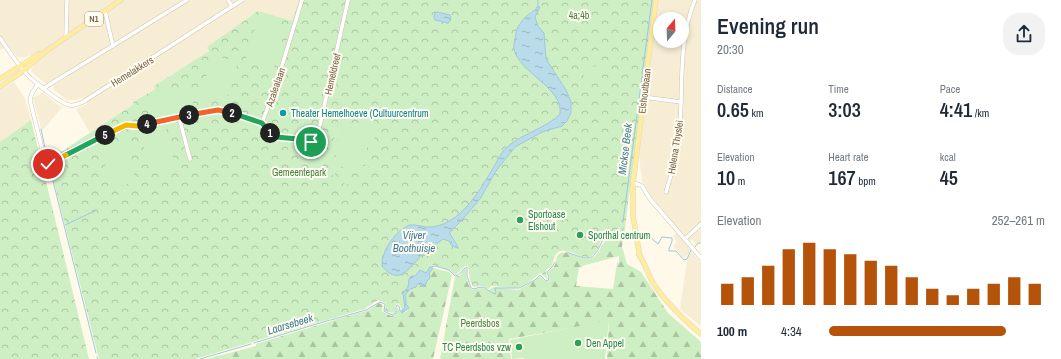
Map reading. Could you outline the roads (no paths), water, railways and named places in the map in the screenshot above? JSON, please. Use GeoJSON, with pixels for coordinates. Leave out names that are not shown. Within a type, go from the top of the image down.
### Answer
{"type":"FeatureCollection","features":[{"type":"Feature","properties":{"kind":"main road","name":"N1"},"geometry":{"type":"LineString","coordinates":[[0,79],[46,51],[121,0]]}},
{"type":"Feature","properties":{"kind":"main road","name":"Elshoutbaan"},"geometry":{"type":"LineString","coordinates":[[656,0],[630,197],[632,226],[635,244],[648,275],[663,297],[680,316],[701,334]]}},
{"type":"Feature","properties":{"kind":"main road","name":"N1"},"geometry":{"type":"LineString","coordinates":[[0,87],[23,71],[46,51]]}},
{"type":"Feature","properties":{"kind":"street"},"geometry":{"type":"LineString","coordinates":[[66,37],[67,0]]}},
{"type":"Feature","properties":{"kind":"street"},"geometry":{"type":"LineString","coordinates":[[44,88],[187,0]]}},
{"type":"Feature","properties":{"kind":"street"},"geometry":{"type":"LineString","coordinates":[[228,0],[232,6]]}},
{"type":"Feature","properties":{"kind":"street","name":"Hemelakkers"},"geometry":{"type":"LineString","coordinates":[[0,38],[23,71],[38,84],[64,103],[71,105],[79,104],[242,0]]}},
{"type":"Feature","properties":{"kind":"street","name":"Azalealaan"},"geometry":{"type":"LineString","coordinates":[[262,123],[277,82],[302,0]]}},
{"type":"Feature","properties":{"kind":"street","name":"Hemeldreef"},"geometry":{"type":"LineString","coordinates":[[309,140],[315,146],[348,0]]}},
{"type":"Feature","properties":{"kind":"street","name":"Helena Thyslei"},"geometry":{"type":"LineString","coordinates":[[666,192],[674,166],[679,135],[686,28],[695,0]]}},
{"type":"Feature","properties":{"kind":"street"},"geometry":{"type":"LineString","coordinates":[[105,11],[113,46]]}},
{"type":"Feature","properties":{"kind":"street"},"geometry":{"type":"LineString","coordinates":[[38,84],[32,93],[30,100],[48,164],[123,126],[137,126],[221,110],[262,123],[270,133],[276,137],[309,140],[317,138]]}},
{"type":"Feature","properties":{"kind":"street"},"geometry":{"type":"LineString","coordinates":[[643,97],[681,102]]}},
{"type":"Feature","properties":{"kind":"street"},"geometry":{"type":"LineString","coordinates":[[179,117],[190,159]]}},
{"type":"Feature","properties":{"kind":"street"},"geometry":{"type":"LineString","coordinates":[[632,183],[642,186],[650,198],[701,258]]}},
{"type":"Feature","properties":{"kind":"street"},"geometry":{"type":"LineString","coordinates":[[685,239],[701,224]]}},
{"type":"Feature","properties":{"kind":"water","name":"Vijver Boothuisje"},"geometry":{"type":"Polygon","coordinates":[[[537,7],[540,7],[535,17],[538,26],[544,33],[546,59],[566,90],[571,102],[571,113],[567,121],[562,126],[542,132],[515,147],[496,171],[480,199],[450,232],[458,248],[452,246],[449,241],[443,239],[421,256],[408,270],[403,273],[394,275],[388,272],[382,266],[382,260],[390,242],[400,231],[410,225],[431,227],[443,224],[455,218],[474,198],[503,151],[517,140],[548,124],[560,114],[559,105],[555,96],[549,88],[524,66],[514,49],[514,42],[518,27],[537,7]]]}},
{"type":"Feature","properties":{"kind":"water"},"geometry":{"type":"Polygon","coordinates":[[[437,12],[450,15],[450,21],[448,23],[435,20],[435,13],[437,12]]]}},
{"type":"Feature","properties":{"kind":"water"},"geometry":{"type":"Polygon","coordinates":[[[430,267],[433,268],[429,273],[430,278],[425,286],[421,286],[418,283],[416,287],[410,289],[406,294],[406,304],[409,308],[402,313],[402,310],[405,308],[403,293],[408,287],[409,279],[411,276],[415,276],[420,270],[426,273],[430,267]]]}},
{"type":"Feature","properties":{"kind":"waterway"},"geometry":{"type":"LineString","coordinates":[[538,0],[538,7]]}},
{"type":"Feature","properties":{"kind":"waterway","name":"Mickse Beek"},"geometry":{"type":"LineString","coordinates":[[642,75],[652,0]]}},
{"type":"Feature","properties":{"kind":"waterway","name":"Mickse Beek"},"geometry":{"type":"LineString","coordinates":[[623,222],[642,77]]}},
{"type":"Feature","properties":{"kind":"waterway"},"geometry":{"type":"LineString","coordinates":[[48,159],[119,125]]}},
{"type":"Feature","properties":{"kind":"waterway"},"geometry":{"type":"LineString","coordinates":[[41,129],[48,162]]}},
{"type":"Feature","properties":{"kind":"waterway"},"geometry":{"type":"LineString","coordinates":[[49,165],[96,353]]}},
{"type":"Feature","properties":{"kind":"waterway"},"geometry":{"type":"LineString","coordinates":[[65,225],[97,210]]}},
{"type":"Feature","properties":{"kind":"waterway","name":"Mickse Beek"},"geometry":{"type":"LineString","coordinates":[[622,237],[623,228]]}},
{"type":"Feature","properties":{"kind":"waterway","name":"Laarsebeek"},"geometry":{"type":"LineString","coordinates":[[640,234],[650,237],[658,244],[662,237],[672,238],[669,251],[676,251],[684,260],[687,259],[691,250]]}},
{"type":"Feature","properties":{"kind":"waterway","name":"Laarsebeek"},"geometry":{"type":"LineString","coordinates":[[566,252],[589,258],[596,252],[603,240],[612,237],[623,237]]}},
{"type":"Feature","properties":{"kind":"waterway","name":"Laarsebeek"},"geometry":{"type":"LineString","coordinates":[[695,247],[698,243],[701,243]]}},
{"type":"Feature","properties":{"kind":"waterway","name":"Laarsebeek"},"geometry":{"type":"LineString","coordinates":[[431,267],[435,266],[449,270],[455,276],[467,267],[467,276],[471,288],[474,289],[481,287],[495,294],[495,288],[519,288],[535,280],[540,275],[548,281],[549,278],[547,272],[555,262]]}},
{"type":"Feature","properties":{"kind":"waterway","name":"Laarsebeek"},"geometry":{"type":"LineString","coordinates":[[331,320],[366,310],[380,302],[385,304],[384,311],[392,315],[396,313],[397,305],[399,306],[400,311],[404,311]]}},
{"type":"Feature","properties":{"kind":"waterway","name":"Laarsebeek"},"geometry":{"type":"LineString","coordinates":[[254,343],[330,320]]}},
{"type":"Feature","properties":{"kind":"waterway","name":"Laarsebeek"},"geometry":{"type":"LineString","coordinates":[[200,359],[251,344]]}},
{"type":"Feature","properties":{"kind":"place","name":"Theater Hemelhoeve (Cultuurcentrum"},"geometry":{"type":"Point","coordinates":[283,113]}},
{"type":"Feature","properties":{"kind":"place","name":"Sportoase Elshout"},"geometry":{"type":"Point","coordinates":[520,220]}},
{"type":"Feature","properties":{"kind":"place","name":"Sporthal centrum"},"geometry":{"type":"Point","coordinates":[580,235]}},
{"type":"Feature","properties":{"kind":"place","name":"Den Appel"},"geometry":{"type":"Point","coordinates":[578,343]}},
{"type":"Feature","properties":{"kind":"place","name":"TC Peerdsbos vzw"},"geometry":{"type":"Point","coordinates":[519,347]}},
{"type":"Feature","properties":{"kind":"park label","name":"4a;4b"},"geometry":{"type":"Point","coordinates":[579,15]}},
{"type":"Feature","properties":{"kind":"park label","name":"Gemeentepark"},"geometry":{"type":"Point","coordinates":[299,172]}},
{"type":"Feature","properties":{"kind":"park label","name":"Peerdsbos"},"geometry":{"type":"Point","coordinates":[480,323]}}]}
